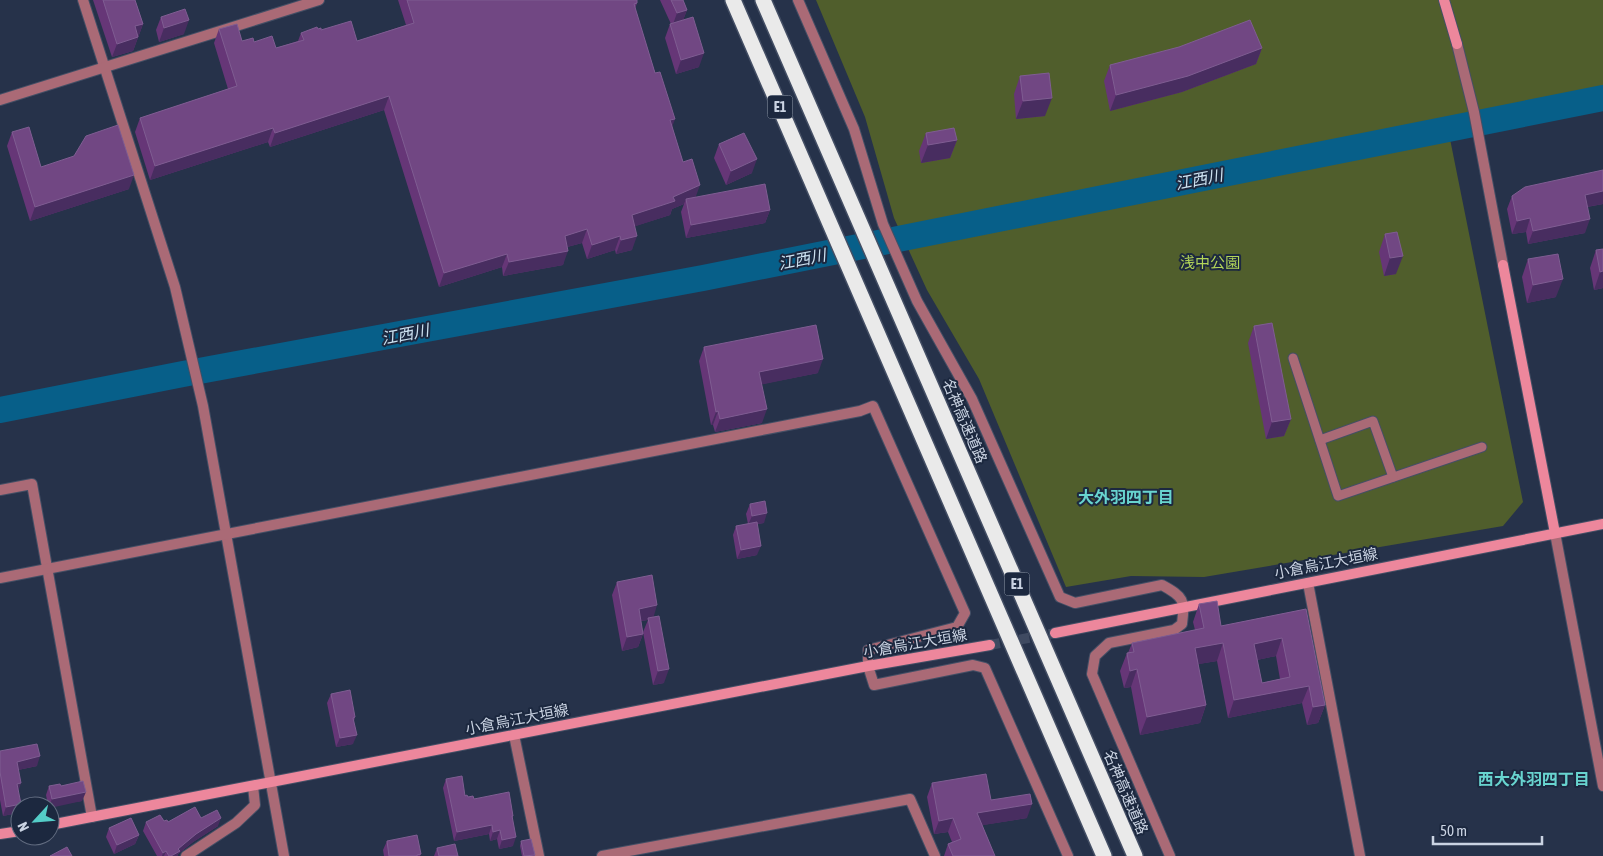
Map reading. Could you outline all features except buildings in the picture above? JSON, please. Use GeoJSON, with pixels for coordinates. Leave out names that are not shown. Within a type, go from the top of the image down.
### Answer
{"type":"FeatureCollection","features":[{"type":"Feature","properties":{"kind":"highway","name":"E1"},"geometry":{"type":"LineString","coordinates":[[733,0],[873,319],[1104,856]]}},
{"type":"Feature","properties":{"kind":"highway","name":"名神高速道路"},"geometry":{"type":"LineString","coordinates":[[762,0],[1135,856]]}},
{"type":"Feature","properties":{"kind":"main road"},"geometry":{"type":"LineString","coordinates":[[1444,0],[1457,44]]}},
{"type":"Feature","properties":{"kind":"main road"},"geometry":{"type":"LineString","coordinates":[[1503,265],[1555,533]]}},
{"type":"Feature","properties":{"kind":"main road","name":"小倉烏江大垣線"},"geometry":{"type":"LineString","coordinates":[[1055,633],[1603,524]]}},
{"type":"Feature","properties":{"kind":"main road","name":"小倉烏江大垣線"},"geometry":{"type":"LineString","coordinates":[[60,823],[868,666],[990,645]]}},
{"type":"Feature","properties":{"kind":"street"},"geometry":{"type":"LineString","coordinates":[[84,0],[175,287],[191,351],[203,406],[284,856]]}},
{"type":"Feature","properties":{"kind":"street"},"geometry":{"type":"LineString","coordinates":[[0,100],[319,0]]}},
{"type":"Feature","properties":{"kind":"street"},"geometry":{"type":"LineString","coordinates":[[798,0],[854,128],[882,224],[917,301],[972,399],[1060,596],[1075,603],[1162,585],[1180,594],[1184,606],[1182,624],[1174,630],[1109,643],[1094,656],[1092,674],[1170,856]]}},
{"type":"Feature","properties":{"kind":"street"},"geometry":{"type":"LineString","coordinates":[[1457,44],[1474,112],[1503,265]]}},
{"type":"Feature","properties":{"kind":"street"},"geometry":{"type":"LineString","coordinates":[[0,578],[718,440],[860,411],[873,406],[965,613],[957,627],[868,650],[868,666],[874,685],[973,665],[985,668],[1068,856]]}},
{"type":"Feature","properties":{"kind":"street"},"geometry":{"type":"LineString","coordinates":[[0,490],[32,484],[92,817]]}},
{"type":"Feature","properties":{"kind":"street"},"geometry":{"type":"LineString","coordinates":[[1555,533],[1603,785]]}},
{"type":"Feature","properties":{"kind":"street"},"geometry":{"type":"LineString","coordinates":[[1308,583],[1360,856]]}},
{"type":"Feature","properties":{"kind":"street"},"geometry":{"type":"LineString","coordinates":[[514,735],[539,856]]}},
{"type":"Feature","properties":{"kind":"street"},"geometry":{"type":"LineString","coordinates":[[186,856],[236,823],[255,805],[253,786]]}},
{"type":"Feature","properties":{"kind":"street"},"geometry":{"type":"LineString","coordinates":[[602,856],[910,799],[935,856]]}},
{"type":"Feature","properties":{"kind":"lane"},"geometry":{"type":"LineString","coordinates":[[1293,358],[1338,496],[1482,447]]}},
{"type":"Feature","properties":{"kind":"lane"},"geometry":{"type":"LineString","coordinates":[[1320,440],[1373,421],[1393,477]]}},
{"type":"Feature","properties":{"kind":"green space","name":"浅中公園"},"geometry":{"type":"Polygon","coordinates":[[[816,0],[1603,0],[1603,98],[1448,129],[1523,502],[1503,526],[1204,577],[1131,576],[1066,587],[979,379],[927,290],[894,218],[865,117],[816,0]]]}},
{"type":"Feature","properties":{"kind":"waterway","name":"江西川"},"geometry":{"type":"LineString","coordinates":[[0,410],[183,374],[703,278],[1603,98]]}},
{"type":"Feature","properties":{"kind":"tunnel"},"geometry":{"type":"LineString","coordinates":[[990,645],[1055,633]]}},
{"type":"Feature","properties":{"kind":"district","name":"大外羽四丁目"},"geometry":{"type":"Point","coordinates":[1126,497]}},
{"type":"Feature","properties":{"kind":"district","name":"西大外羽四丁目"},"geometry":{"type":"Point","coordinates":[1534,779]}}]}
